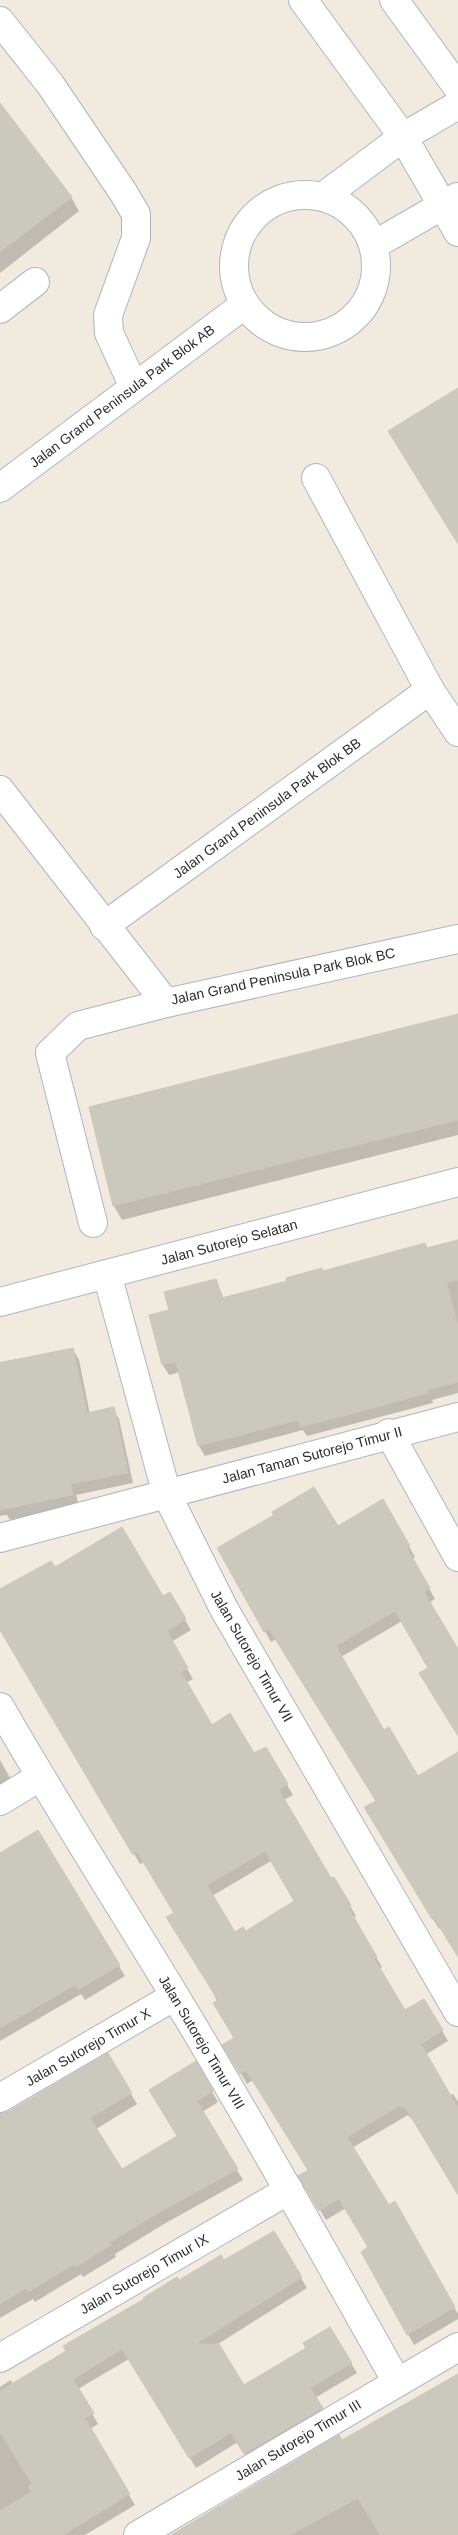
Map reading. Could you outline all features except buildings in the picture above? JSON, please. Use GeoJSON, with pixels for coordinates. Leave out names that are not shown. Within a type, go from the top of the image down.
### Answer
{"type":"FeatureCollection","features":[{"type":"Feature","properties":{"kind":"street"},"geometry":{"type":"LineString","coordinates":[[303,0],[450,201],[458,232]]}},
{"type":"Feature","properties":{"kind":"street"},"geometry":{"type":"LineString","coordinates":[[394,0],[458,88]]}},
{"type":"Feature","properties":{"kind":"street"},"geometry":{"type":"LineString","coordinates":[[0,21],[50,84],[136,214],[136,238],[108,315],[109,333],[134,387]]}},
{"type":"Feature","properties":{"kind":"street"},"geometry":{"type":"LineString","coordinates":[[324,196],[403,137],[458,105]]}},
{"type":"Feature","properties":{"kind":"street"},"geometry":{"type":"LineString","coordinates":[[300,194],[324,196],[347,207],[364,224],[374,244],[377,268],[373,290],[362,310],[345,326],[324,335],[301,338],[279,334],[259,322],[244,305],[235,282],[233,258],[241,234],[256,214],[276,200],[300,194]]}},
{"type":"Feature","properties":{"kind":"street"},"geometry":{"type":"LineString","coordinates":[[374,244],[450,201]]}},
{"type":"Feature","properties":{"kind":"street"},"geometry":{"type":"LineString","coordinates":[[0,309],[35,282]]}},
{"type":"Feature","properties":{"kind":"street","name":"Jalan Grand Peninsula Park Blok AB"},"geometry":{"type":"LineString","coordinates":[[0,488],[244,305]]}},
{"type":"Feature","properties":{"kind":"street"},"geometry":{"type":"LineString","coordinates":[[316,478],[430,690],[458,732]]}},
{"type":"Feature","properties":{"kind":"street","name":"Jalan Grand Peninsula Park Blok BB"},"geometry":{"type":"LineString","coordinates":[[104,926],[430,690]]}},
{"type":"Feature","properties":{"kind":"street","name":"Jalan Grand Peninsula Park Blok BC"},"geometry":{"type":"LineString","coordinates":[[0,790],[104,926],[166,1003],[458,939]]}},
{"type":"Feature","properties":{"kind":"street"},"geometry":{"type":"LineString","coordinates":[[93,1222],[50,1053],[78,1026],[166,1003]]}},
{"type":"Feature","properties":{"kind":"street","name":"Jalan Sutorejo Selatan"},"geometry":{"type":"LineString","coordinates":[[0,1302],[458,1182]]}},
{"type":"Feature","properties":{"kind":"street","name":"Jalan Sutorejo Timur VII"},"geometry":{"type":"LineString","coordinates":[[108,1274],[167,1495],[224,1609],[458,2012]]}},
{"type":"Feature","properties":{"kind":"street","name":"Jalan Taman Sutorejo Timur II"},"geometry":{"type":"LineString","coordinates":[[0,1538],[458,1417]]}},
{"type":"Feature","properties":{"kind":"street"},"geometry":{"type":"LineString","coordinates":[[389,1434],[458,1557]]}},
{"type":"Feature","properties":{"kind":"street","name":"Jalan Sutorejo Timur VIII"},"geometry":{"type":"LineString","coordinates":[[0,1707],[40,1777],[175,1996],[397,2382]]}},
{"type":"Feature","properties":{"kind":"street"},"geometry":{"type":"LineString","coordinates":[[0,1800],[40,1777]]}},
{"type":"Feature","properties":{"kind":"street","name":"Jalan Sutorejo Timur X"},"geometry":{"type":"LineString","coordinates":[[0,2098],[175,1996]]}},
{"type":"Feature","properties":{"kind":"street","name":"Jalan Sutorejo Timur IX"},"geometry":{"type":"LineString","coordinates":[[0,2358],[288,2190]]}},
{"type":"Feature","properties":{"kind":"street","name":"Jalan Sutorejo Timur III"},"geometry":{"type":"LineString","coordinates":[[138,2535],[458,2347]]}}]}
